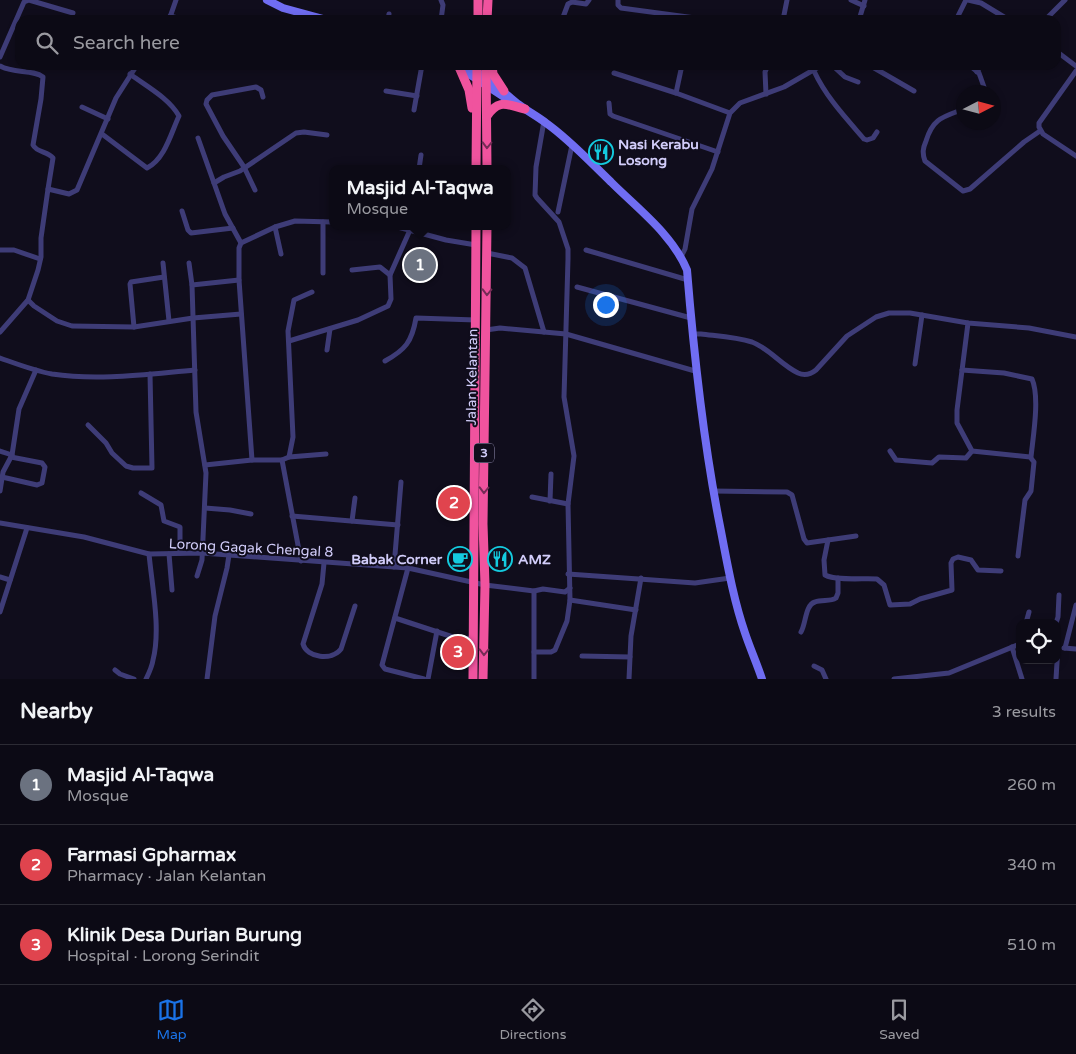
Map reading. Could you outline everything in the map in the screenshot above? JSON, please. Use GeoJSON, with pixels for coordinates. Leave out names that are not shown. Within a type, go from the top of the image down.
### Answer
{"type":"FeatureCollection","features":[{"type":"Feature","properties":{"kind":"highway"},"geometry":{"type":"LineString","coordinates":[[478,0],[478,15]]}},
{"type":"Feature","properties":{"kind":"highway"},"geometry":{"type":"LineString","coordinates":[[487,15],[488,0]]}},
{"type":"Feature","properties":{"kind":"highway"},"geometry":{"type":"LineString","coordinates":[[462,70],[469,90],[476,143]]}},
{"type":"Feature","properties":{"kind":"highway"},"geometry":{"type":"LineString","coordinates":[[493,70],[493,74],[504,91]]}},
{"type":"Feature","properties":{"kind":"highway"},"geometry":{"type":"LineString","coordinates":[[481,76],[487,116],[486,165]]}},
{"type":"Feature","properties":{"kind":"highway"},"geometry":{"type":"LineString","coordinates":[[476,165],[481,76]]}},
{"type":"Feature","properties":{"kind":"highway"},"geometry":{"type":"LineString","coordinates":[[487,116],[498,105],[525,109]]}},
{"type":"Feature","properties":{"kind":"highway","name":"Jalan Kelantan"},"geometry":{"type":"LineString","coordinates":[[473,679],[476,230]]}},
{"type":"Feature","properties":{"kind":"highway","name":"Jalan Kelantan"},"geometry":{"type":"LineString","coordinates":[[483,679],[487,230]]}},
{"type":"Feature","properties":{"kind":"highway"},"geometry":{"type":"LineString","coordinates":[[476,278],[480,277],[487,257]]}},
{"type":"Feature","properties":{"kind":"street"},"geometry":{"type":"LineString","coordinates":[[18,15],[24,2],[30,0],[49,4],[73,13]]}},
{"type":"Feature","properties":{"kind":"street"},"geometry":{"type":"LineString","coordinates":[[42,0],[49,4]]}},
{"type":"Feature","properties":{"kind":"street"},"geometry":{"type":"LineString","coordinates":[[170,15],[176,0]]}},
{"type":"Feature","properties":{"kind":"street"},"geometry":{"type":"LineString","coordinates":[[266,0],[283,8],[309,15]]}},
{"type":"Feature","properties":{"kind":"street"},"geometry":{"type":"LineString","coordinates":[[441,0],[443,4],[442,15]]}},
{"type":"Feature","properties":{"kind":"street"},"geometry":{"type":"LineString","coordinates":[[564,15],[568,4],[572,2],[584,5],[589,0]]}},
{"type":"Feature","properties":{"kind":"street"},"geometry":{"type":"LineString","coordinates":[[618,0],[618,5],[621,8],[673,15]]}},
{"type":"Feature","properties":{"kind":"street"},"geometry":{"type":"LineString","coordinates":[[784,15],[787,0]]}},
{"type":"Feature","properties":{"kind":"street"},"geometry":{"type":"LineString","coordinates":[[851,0],[865,3],[861,15]]}},
{"type":"Feature","properties":{"kind":"street"},"geometry":{"type":"LineString","coordinates":[[959,15],[967,0],[981,3],[999,15]]}},
{"type":"Feature","properties":{"kind":"street"},"geometry":{"type":"LineString","coordinates":[[1050,15],[1065,0]]}},
{"type":"Feature","properties":{"kind":"street"},"geometry":{"type":"LineString","coordinates":[[0,57],[15,23]]}},
{"type":"Feature","properties":{"kind":"street"},"geometry":{"type":"LineString","coordinates":[[1061,55],[1076,66]]}},
{"type":"Feature","properties":{"kind":"street"},"geometry":{"type":"LineString","coordinates":[[0,66],[11,71],[38,74],[43,77],[33,145],[36,150],[49,154],[53,158],[41,238],[40,259],[28,300],[0,332]]}},
{"type":"Feature","properties":{"kind":"street"},"geometry":{"type":"LineString","coordinates":[[48,189],[69,194],[77,190],[116,98],[133,70]]}},
{"type":"Feature","properties":{"kind":"street"},"geometry":{"type":"LineString","coordinates":[[414,110],[421,70]]}},
{"type":"Feature","properties":{"kind":"street"},"geometry":{"type":"LineString","coordinates":[[468,70],[504,91],[572,145],[655,225],[675,246],[681,257],[687,270],[706,454],[730,578],[745,632],[762,679]]}},
{"type":"Feature","properties":{"kind":"street"},"geometry":{"type":"LineString","coordinates":[[676,93],[681,70]]}},
{"type":"Feature","properties":{"kind":"street"},"geometry":{"type":"LineString","coordinates":[[766,70],[766,94]]}},
{"type":"Feature","properties":{"kind":"street"},"geometry":{"type":"LineString","coordinates":[[681,257],[685,249],[692,209],[712,169],[730,113],[740,103],[784,87],[814,70],[820,85],[829,98],[864,139],[870,140],[877,132]]}},
{"type":"Feature","properties":{"kind":"street"},"geometry":{"type":"LineString","coordinates":[[837,70],[844,76],[858,82]]}},
{"type":"Feature","properties":{"kind":"street"},"geometry":{"type":"LineString","coordinates":[[878,70],[914,91]]}},
{"type":"Feature","properties":{"kind":"street"},"geometry":{"type":"LineString","coordinates":[[975,70],[984,85]]}},
{"type":"Feature","properties":{"kind":"street"},"geometry":{"type":"LineString","coordinates":[[1076,71],[1039,123],[1040,131],[1076,156]]}},
{"type":"Feature","properties":{"kind":"street"},"geometry":{"type":"LineString","coordinates":[[614,73],[730,113]]}},
{"type":"Feature","properties":{"kind":"street"},"geometry":{"type":"LineString","coordinates":[[102,134],[147,168],[156,162],[166,145],[179,116],[177,112],[167,101],[130,74]]}},
{"type":"Feature","properties":{"kind":"street"},"geometry":{"type":"LineString","coordinates":[[481,76],[509,101],[517,103]]}},
{"type":"Feature","properties":{"kind":"street"},"geometry":{"type":"LineString","coordinates":[[255,190],[244,167],[206,107],[207,100],[212,95],[256,87],[261,90],[263,97]]}},
{"type":"Feature","properties":{"kind":"street"},"geometry":{"type":"LineString","coordinates":[[386,91],[417,96]]}},
{"type":"Feature","properties":{"kind":"street"},"geometry":{"type":"LineString","coordinates":[[609,102],[609,111],[613,116],[718,152]]}},
{"type":"Feature","properties":{"kind":"street"},"geometry":{"type":"LineString","coordinates":[[82,107],[108,119]]}},
{"type":"Feature","properties":{"kind":"street"},"geometry":{"type":"LineString","coordinates":[[956,112],[943,117],[933,124],[928,132],[923,152],[924,160],[963,191],[970,189],[1024,142],[1040,131]]}},
{"type":"Feature","properties":{"kind":"street"},"geometry":{"type":"LineString","coordinates":[[534,652],[551,652],[555,650],[567,621],[570,600],[568,504],[574,456],[564,397],[568,249],[559,222],[536,198],[535,194],[536,166],[544,121]]}},
{"type":"Feature","properties":{"kind":"street"},"geometry":{"type":"LineString","coordinates":[[214,184],[224,177],[237,173],[296,133],[304,132],[327,135]]}},
{"type":"Feature","properties":{"kind":"street"},"geometry":{"type":"LineString","coordinates":[[198,138],[225,214],[241,242]]}},
{"type":"Feature","properties":{"kind":"street"},"geometry":{"type":"LineString","coordinates":[[558,212],[572,145]]}},
{"type":"Feature","properties":{"kind":"street"},"geometry":{"type":"LineString","coordinates":[[420,165],[422,155]]}},
{"type":"Feature","properties":{"kind":"street"},"geometry":{"type":"LineString","coordinates":[[182,211],[188,230],[191,233],[233,228]]}},
{"type":"Feature","properties":{"kind":"street"},"geometry":{"type":"LineString","coordinates":[[252,460],[241,314],[239,248],[241,242],[274,227],[295,221],[329,222]]}},
{"type":"Feature","properties":{"kind":"street"},"geometry":{"type":"LineString","coordinates":[[323,222],[323,273]]}},
{"type":"Feature","properties":{"kind":"street"},"geometry":{"type":"LineString","coordinates":[[274,227],[281,254]]}},
{"type":"Feature","properties":{"kind":"street"},"geometry":{"type":"LineString","coordinates":[[288,341],[358,320],[388,306],[391,299],[390,275],[410,230],[446,240],[476,245]]}},
{"type":"Feature","properties":{"kind":"street"},"geometry":{"type":"LineString","coordinates":[[0,250],[14,250],[40,259]]}},
{"type":"Feature","properties":{"kind":"street"},"geometry":{"type":"LineString","coordinates":[[586,250],[688,280]]}},
{"type":"Feature","properties":{"kind":"street"},"geometry":{"type":"LineString","coordinates":[[487,257],[512,258],[525,268],[544,332]]}},
{"type":"Feature","properties":{"kind":"street"},"geometry":{"type":"LineString","coordinates":[[163,263],[169,322]]}},
{"type":"Feature","properties":{"kind":"street"},"geometry":{"type":"LineString","coordinates":[[189,263],[194,318],[196,412],[206,481],[202,553],[197,576]]}},
{"type":"Feature","properties":{"kind":"street"},"geometry":{"type":"LineString","coordinates":[[352,270],[376,267],[383,268],[390,275]]}},
{"type":"Feature","properties":{"kind":"street"},"geometry":{"type":"LineString","coordinates":[[134,327],[131,282],[164,277]]}},
{"type":"Feature","properties":{"kind":"street"},"geometry":{"type":"LineString","coordinates":[[192,284],[239,280]]}},
{"type":"Feature","properties":{"kind":"street"},"geometry":{"type":"LineString","coordinates":[[577,287],[691,318]]}},
{"type":"Feature","properties":{"kind":"street"},"geometry":{"type":"LineString","coordinates":[[289,457],[293,437],[288,331],[293,302],[296,298],[312,292]]}},
{"type":"Feature","properties":{"kind":"street"},"geometry":{"type":"LineString","coordinates":[[28,300],[57,321],[72,326],[134,327],[194,318],[241,314]]}},
{"type":"Feature","properties":{"kind":"street"},"geometry":{"type":"LineString","coordinates":[[693,334],[748,341],[765,348],[797,372],[811,374],[842,341],[876,317],[889,313],[902,312],[968,323],[1029,328],[1076,337]]}},
{"type":"Feature","properties":{"kind":"street"},"geometry":{"type":"LineString","coordinates":[[915,364],[922,315]]}},
{"type":"Feature","properties":{"kind":"street"},"geometry":{"type":"LineString","coordinates":[[385,361],[406,347],[414,334],[416,318],[476,320]]}},
{"type":"Feature","properties":{"kind":"street"},"geometry":{"type":"LineString","coordinates":[[968,323],[957,410],[958,423],[972,451]]}},
{"type":"Feature","properties":{"kind":"street"},"geometry":{"type":"LineString","coordinates":[[486,330],[500,328],[566,334],[696,371]]}},
{"type":"Feature","properties":{"kind":"street"},"geometry":{"type":"LineString","coordinates":[[327,350],[330,329]]}},
{"type":"Feature","properties":{"kind":"street"},"geometry":{"type":"LineString","coordinates":[[0,358],[51,374],[81,376],[150,374],[195,370]]}},
{"type":"Feature","properties":{"kind":"street"},"geometry":{"type":"LineString","coordinates":[[0,491],[7,461],[12,456],[20,409],[36,370]]}},
{"type":"Feature","properties":{"kind":"street"},"geometry":{"type":"LineString","coordinates":[[962,370],[1004,373],[1032,379],[1034,384],[1035,413],[1031,457],[1034,465],[1031,491],[1025,500],[1018,556]]}},
{"type":"Feature","properties":{"kind":"street"},"geometry":{"type":"LineString","coordinates":[[88,425],[106,443],[112,454],[126,466],[132,468],[152,468],[150,374]]}},
{"type":"Feature","properties":{"kind":"street"},"geometry":{"type":"LineString","coordinates":[[0,451],[12,456],[42,463],[45,467],[42,483],[37,485],[2,477]]}},
{"type":"Feature","properties":{"kind":"street"},"geometry":{"type":"LineString","coordinates":[[890,451],[896,460],[932,463],[939,457],[966,458],[972,451]]}},
{"type":"Feature","properties":{"kind":"street"},"geometry":{"type":"LineString","coordinates":[[972,451],[1031,457]]}},
{"type":"Feature","properties":{"kind":"street"},"geometry":{"type":"LineString","coordinates":[[205,465],[252,460],[282,460],[289,457],[326,454]]}},
{"type":"Feature","properties":{"kind":"street"},"geometry":{"type":"LineString","coordinates":[[282,460],[301,561]]}},
{"type":"Feature","properties":{"kind":"street"},"geometry":{"type":"LineString","coordinates":[[550,501],[551,474]]}},
{"type":"Feature","properties":{"kind":"street"},"geometry":{"type":"LineString","coordinates":[[394,568],[401,482]]}},
{"type":"Feature","properties":{"kind":"street"},"geometry":{"type":"LineString","coordinates":[[713,490],[787,492],[792,495],[794,507],[805,542],[807,543],[856,536]]}},
{"type":"Feature","properties":{"kind":"street"},"geometry":{"type":"LineString","coordinates":[[142,493],[161,505],[164,521],[180,527],[180,554]]}},
{"type":"Feature","properties":{"kind":"street"},"geometry":{"type":"LineString","coordinates":[[352,521],[354,498]]}},
{"type":"Feature","properties":{"kind":"street"},"geometry":{"type":"LineString","coordinates":[[532,498],[568,504]]}},
{"type":"Feature","properties":{"kind":"street"},"geometry":{"type":"LineString","coordinates":[[204,508],[251,514]]}},
{"type":"Feature","properties":{"kind":"street"},"geometry":{"type":"LineString","coordinates":[[292,516],[398,525]]}},
{"type":"Feature","properties":{"kind":"street","name":"Lorong Gagak Chengal 8"},"geometry":{"type":"LineString","coordinates":[[0,523],[84,537],[149,554],[202,553],[408,568],[485,585],[534,591],[543,589],[564,592],[570,588]]}},
{"type":"Feature","properties":{"kind":"street"},"geometry":{"type":"LineString","coordinates":[[0,612],[27,528]]}},
{"type":"Feature","properties":{"kind":"street"},"geometry":{"type":"LineString","coordinates":[[828,540],[824,569],[828,577],[877,579],[884,585],[888,603],[910,604],[920,599],[952,590],[951,563],[953,559],[958,557],[971,560],[978,570],[1001,571]]}},
{"type":"Feature","properties":{"kind":"street"},"geometry":{"type":"LineString","coordinates":[[146,679],[153,661],[155,649],[155,620],[149,554]]}},
{"type":"Feature","properties":{"kind":"street"},"geometry":{"type":"LineString","coordinates":[[169,554],[172,590]]}},
{"type":"Feature","properties":{"kind":"street"},"geometry":{"type":"LineString","coordinates":[[207,679],[214,616],[229,555]]}},
{"type":"Feature","properties":{"kind":"street"},"geometry":{"type":"LineString","coordinates":[[324,563],[322,584],[303,644],[304,648],[323,657],[332,657],[338,654],[355,606]]}},
{"type":"Feature","properties":{"kind":"street"},"geometry":{"type":"LineString","coordinates":[[408,568],[383,667],[423,679]]}},
{"type":"Feature","properties":{"kind":"street"},"geometry":{"type":"LineString","coordinates":[[568,574],[695,583],[730,578]]}},
{"type":"Feature","properties":{"kind":"street"},"geometry":{"type":"LineString","coordinates":[[0,577],[10,580]]}},
{"type":"Feature","properties":{"kind":"street"},"geometry":{"type":"LineString","coordinates":[[628,679],[641,578]]}},
{"type":"Feature","properties":{"kind":"street"},"geometry":{"type":"LineString","coordinates":[[801,632],[805,626],[811,605],[814,602],[836,598],[838,578]]}},
{"type":"Feature","properties":{"kind":"street"},"geometry":{"type":"LineString","coordinates":[[534,591],[534,679]]}},
{"type":"Feature","properties":{"kind":"street"},"geometry":{"type":"LineString","coordinates":[[1057,619],[1060,595]]}},
{"type":"Feature","properties":{"kind":"street"},"geometry":{"type":"LineString","coordinates":[[570,600],[636,610]]}},
{"type":"Feature","properties":{"kind":"street"},"geometry":{"type":"LineString","coordinates":[[1066,648],[1076,605]]}},
{"type":"Feature","properties":{"kind":"street"},"geometry":{"type":"LineString","coordinates":[[1027,619],[1029,612]]}},
{"type":"Feature","properties":{"kind":"street"},"geometry":{"type":"LineString","coordinates":[[395,618],[458,638],[473,638]]}},
{"type":"Feature","properties":{"kind":"street"},"geometry":{"type":"LineString","coordinates":[[428,679],[437,632]]}},
{"type":"Feature","properties":{"kind":"street"},"geometry":{"type":"LineString","coordinates":[[894,679],[917,678],[949,673],[1016,646]]}},
{"type":"Feature","properties":{"kind":"street"},"geometry":{"type":"LineString","coordinates":[[1012,647],[1022,679]]}},
{"type":"Feature","properties":{"kind":"street"},"geometry":{"type":"LineString","coordinates":[[1061,647],[1076,649]]}},
{"type":"Feature","properties":{"kind":"street"},"geometry":{"type":"LineString","coordinates":[[582,656],[630,657]]}},
{"type":"Feature","properties":{"kind":"street"},"geometry":{"type":"LineString","coordinates":[[1056,679],[1057,664]]}},
{"type":"Feature","properties":{"kind":"street"},"geometry":{"type":"LineString","coordinates":[[814,666],[822,670],[826,679]]}},
{"type":"Feature","properties":{"kind":"street"},"geometry":{"type":"LineString","coordinates":[[115,670],[134,679]]}},
{"type":"Feature","properties":{"kind":"place","name":"Nasi Kerabu Losong"},"geometry":{"type":"Point","coordinates":[601,152]}},
{"type":"Feature","properties":{"kind":"place","name":"Masjid Al-Taqwa"},"geometry":{"type":"Point","coordinates":[420,265]}},
{"type":"Feature","properties":{"kind":"place","name":"Farmasi Gpharmax"},"geometry":{"type":"Point","coordinates":[454,503]}},
{"type":"Feature","properties":{"kind":"place","name":"Babak Corner"},"geometry":{"type":"Point","coordinates":[460,559]}},
{"type":"Feature","properties":{"kind":"place","name":"AMZ"},"geometry":{"type":"Point","coordinates":[500,559]}},
{"type":"Feature","properties":{"kind":"place","name":"Klinik Desa Durian Burung"},"geometry":{"type":"Point","coordinates":[458,652]}}]}
